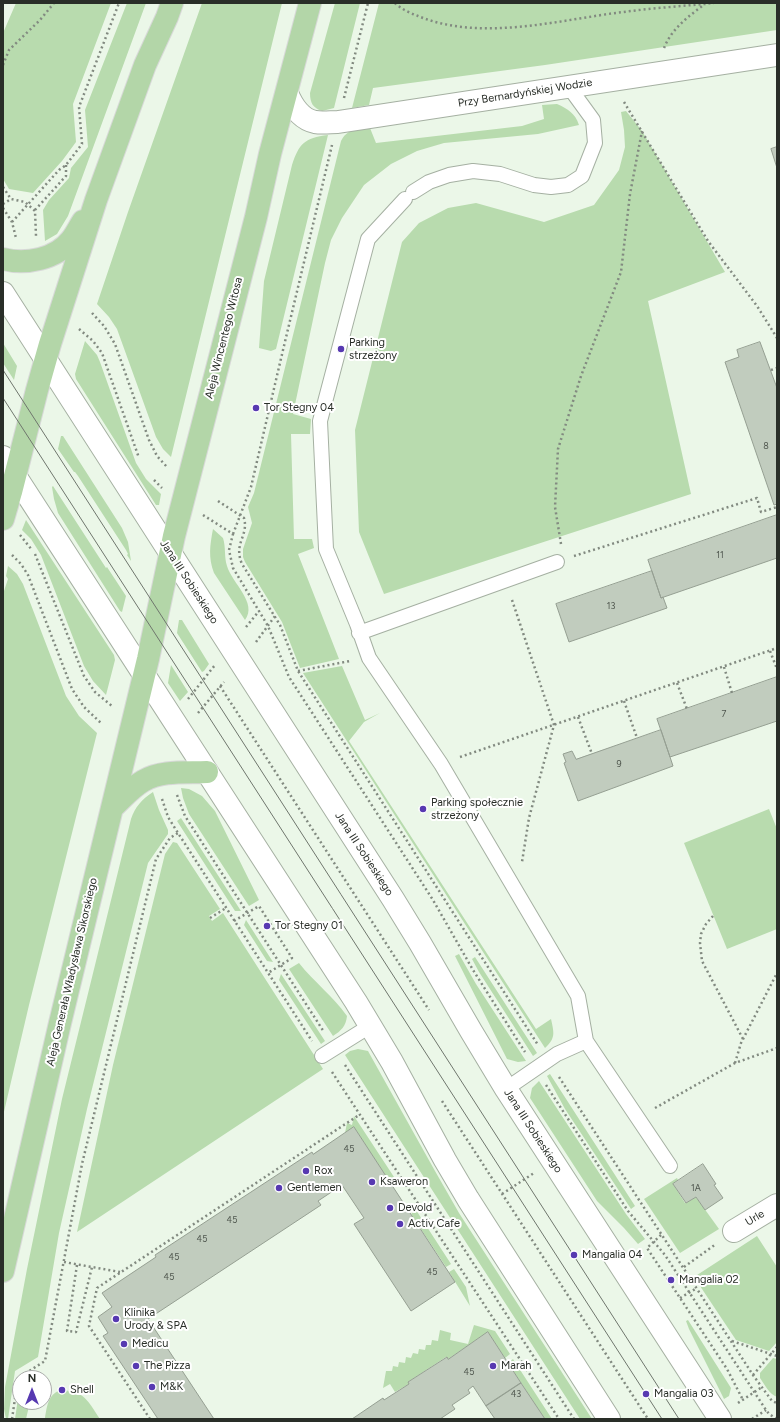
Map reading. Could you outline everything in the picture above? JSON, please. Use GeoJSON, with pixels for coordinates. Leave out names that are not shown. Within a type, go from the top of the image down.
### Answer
{"type":"FeatureCollection","features":[{"type":"Feature","properties":{"kind":"main road"},"geometry":{"type":"LineString","coordinates":[[10,526],[15,476],[45,360],[96,200],[145,65],[172,3]]}},
{"type":"Feature","properties":{"kind":"main road","name":"Aleja Wincentego Witosa"},"geometry":{"type":"LineString","coordinates":[[144,675],[170,553],[256,217],[270,154],[310,3]]}},
{"type":"Feature","properties":{"kind":"main road","name":"Przy Bernardyńskiej Wodzie"},"geometry":{"type":"LineString","coordinates":[[287,93],[292,106],[302,115],[315,122],[338,122],[570,87],[611,79],[777,55]]}},
{"type":"Feature","properties":{"kind":"main road"},"geometry":{"type":"LineString","coordinates":[[3,259],[12,261],[37,260],[62,248],[70,241],[96,200]]}},
{"type":"Feature","properties":{"kind":"main road","name":"Jana III Sobieskiego"},"geometry":{"type":"LineString","coordinates":[[3,293],[408,923],[478,1044],[506,1089],[726,1413]]}},
{"type":"Feature","properties":{"kind":"main road"},"geometry":{"type":"LineString","coordinates":[[3,457],[370,1026],[402,1080],[471,1205],[609,1419]]}},
{"type":"Feature","properties":{"kind":"main road","name":"Aleja Generała Władysława Sikorskiego"},"geometry":{"type":"LineString","coordinates":[[3,1271],[60,1023],[144,675]]}},
{"type":"Feature","properties":{"kind":"main road"},"geometry":{"type":"LineString","coordinates":[[112,808],[138,784],[149,779],[165,774],[207,772]]}},
{"type":"Feature","properties":{"kind":"main road","name":"Urle"},"geometry":{"type":"LineString","coordinates":[[734,1231],[777,1205]]}},
{"type":"Feature","properties":{"kind":"lane"},"geometry":{"type":"LineString","coordinates":[[570,87],[593,120],[595,143],[582,176],[568,184],[552,187],[534,185],[500,174],[473,171],[449,175],[429,182],[409,196],[368,239],[320,420],[326,549],[357,624],[369,658],[441,764],[578,996],[586,1041],[670,1166]]}},
{"type":"Feature","properties":{"kind":"lane"},"geometry":{"type":"LineString","coordinates":[[359,632],[560,561]]}},
{"type":"Feature","properties":{"kind":"lane"},"geometry":{"type":"LineString","coordinates":[[322,1056],[370,1026]]}},
{"type":"Feature","properties":{"kind":"lane"},"geometry":{"type":"LineString","coordinates":[[506,1089],[557,1054],[586,1041]]}},
{"type":"Feature","properties":{"kind":"path"},"geometry":{"type":"LineString","coordinates":[[3,65],[9,50],[40,20],[54,3]]}},
{"type":"Feature","properties":{"kind":"path"},"geometry":{"type":"LineString","coordinates":[[12,222],[59,170],[66,165],[82,144],[79,107],[119,3]]}},
{"type":"Feature","properties":{"kind":"path"},"geometry":{"type":"LineString","coordinates":[[343,102],[368,3]]}},
{"type":"Feature","properties":{"kind":"path"},"geometry":{"type":"LineString","coordinates":[[395,3],[409,12],[427,20],[456,27],[498,28],[532,25],[622,12],[714,3]]}},
{"type":"Feature","properties":{"kind":"path"},"geometry":{"type":"LineString","coordinates":[[655,73],[666,43],[676,28],[688,16],[705,4]]}},
{"type":"Feature","properties":{"kind":"path"},"geometry":{"type":"LineString","coordinates":[[611,79],[708,241],[757,306],[777,338]]}},
{"type":"Feature","properties":{"kind":"path"},"geometry":{"type":"LineString","coordinates":[[642,131],[630,194],[621,272],[581,376],[558,449],[555,507],[560,561],[757,498],[761,512],[777,508]]}},
{"type":"Feature","properties":{"kind":"path"},"geometry":{"type":"LineString","coordinates":[[333,142],[251,487],[241,515],[232,534],[229,550],[232,568],[268,626],[289,677],[429,894],[473,970],[530,1058]]}},
{"type":"Feature","properties":{"kind":"path"},"geometry":{"type":"LineString","coordinates":[[36,241],[35,210],[66,176],[66,165]]}},
{"type":"Feature","properties":{"kind":"path"},"geometry":{"type":"LineString","coordinates":[[3,187],[11,199]]}},
{"type":"Feature","properties":{"kind":"path"},"geometry":{"type":"LineString","coordinates":[[3,204],[11,199],[25,202],[35,210]]}},
{"type":"Feature","properties":{"kind":"path"},"geometry":{"type":"LineString","coordinates":[[3,208],[12,222],[17,242]]}},
{"type":"Feature","properties":{"kind":"path"},"geometry":{"type":"LineString","coordinates":[[92,313],[104,326],[115,344],[151,444],[162,463],[170,470]]}},
{"type":"Feature","properties":{"kind":"path"},"geometry":{"type":"LineString","coordinates":[[85,334],[93,341],[103,357],[140,460]]}},
{"type":"Feature","properties":{"kind":"path"},"geometry":{"type":"LineString","coordinates":[[770,370],[777,368]]}},
{"type":"Feature","properties":{"kind":"path"},"geometry":{"type":"LineString","coordinates":[[150,476],[165,491]]}},
{"type":"Feature","properties":{"kind":"path"},"geometry":{"type":"LineString","coordinates":[[218,500],[244,518],[246,526],[240,542],[238,553],[239,558],[275,616],[298,671],[541,1050]]}},
{"type":"Feature","properties":{"kind":"path"},"geometry":{"type":"LineString","coordinates":[[213,522],[232,534]]}},
{"type":"Feature","properties":{"kind":"path"},"geometry":{"type":"LineString","coordinates":[[10,526],[30,546],[39,562],[84,676],[95,692],[107,703]]}},
{"type":"Feature","properties":{"kind":"path"},"geometry":{"type":"LineString","coordinates":[[12,555],[21,564],[28,575],[72,690],[84,707],[102,724]]}},
{"type":"Feature","properties":{"kind":"path"},"geometry":{"type":"LineString","coordinates":[[506,580],[554,725],[529,818],[522,864]]}},
{"type":"Feature","properties":{"kind":"path"},"geometry":{"type":"LineString","coordinates":[[246,627],[259,611]]}},
{"type":"Feature","properties":{"kind":"path"},"geometry":{"type":"LineString","coordinates":[[256,642],[275,616]]}},
{"type":"Feature","properties":{"kind":"path"},"geometry":{"type":"LineString","coordinates":[[441,764],[777,648]]}},
{"type":"Feature","properties":{"kind":"path"},"geometry":{"type":"LineString","coordinates":[[770,651],[777,668]]}},
{"type":"Feature","properties":{"kind":"path"},"geometry":{"type":"LineString","coordinates":[[298,671],[369,658]]}},
{"type":"Feature","properties":{"kind":"path"},"geometry":{"type":"LineString","coordinates":[[185,703],[214,666]]}},
{"type":"Feature","properties":{"kind":"path"},"geometry":{"type":"LineString","coordinates":[[724,667],[732,693]]}},
{"type":"Feature","properties":{"kind":"path"},"geometry":{"type":"LineString","coordinates":[[195,718],[224,682]]}},
{"type":"Feature","properties":{"kind":"path"},"geometry":{"type":"LineString","coordinates":[[678,683],[687,709]]}},
{"type":"Feature","properties":{"kind":"path"},"geometry":{"type":"LineString","coordinates":[[624,701],[637,738]]}},
{"type":"Feature","properties":{"kind":"path"},"geometry":{"type":"LineString","coordinates":[[578,717],[592,754]]}},
{"type":"Feature","properties":{"kind":"path"},"geometry":{"type":"LineString","coordinates":[[176,792],[185,816],[574,1419]]}},
{"type":"Feature","properties":{"kind":"path"},"geometry":{"type":"LineString","coordinates":[[162,797],[168,817],[234,921],[359,1115],[559,1419]]}},
{"type":"Feature","properties":{"kind":"path"},"geometry":{"type":"LineString","coordinates":[[12,1419],[18,1378],[45,1362],[82,1164],[156,859],[170,838],[178,833]]}},
{"type":"Feature","properties":{"kind":"path"},"geometry":{"type":"LineString","coordinates":[[234,921],[259,906],[292,958],[268,973]]}},
{"type":"Feature","properties":{"kind":"path"},"geometry":{"type":"LineString","coordinates":[[210,918],[226,908]]}},
{"type":"Feature","properties":{"kind":"path"},"geometry":{"type":"LineString","coordinates":[[714,916],[706,924],[701,934],[700,943],[702,961],[743,1039]]}},
{"type":"Feature","properties":{"kind":"path"},"geometry":{"type":"LineString","coordinates":[[734,1063],[743,1039],[777,973]]}},
{"type":"Feature","properties":{"kind":"path"},"geometry":{"type":"LineString","coordinates":[[638,1118],[734,1063],[777,1048]]}},
{"type":"Feature","properties":{"kind":"path"},"geometry":{"type":"LineString","coordinates":[[554,1071],[661,1235],[684,1267],[753,1376],[772,1401],[777,1404]]}},
{"type":"Feature","properties":{"kind":"path"},"geometry":{"type":"LineString","coordinates":[[543,1078],[562,1111],[628,1211],[665,1255],[766,1410],[769,1414],[777,1418]]}},
{"type":"Feature","properties":{"kind":"path"},"geometry":{"type":"LineString","coordinates":[[150,1419],[89,1326],[97,1288],[359,1115]]}},
{"type":"Feature","properties":{"kind":"path"},"geometry":{"type":"LineString","coordinates":[[502,1194],[529,1176]]}},
{"type":"Feature","properties":{"kind":"path"},"geometry":{"type":"LineString","coordinates":[[684,1267],[734,1231]]}},
{"type":"Feature","properties":{"kind":"path"},"geometry":{"type":"LineString","coordinates":[[661,1235],[647,1248],[727,1369],[743,1400]]}},
{"type":"Feature","properties":{"kind":"path"},"geometry":{"type":"LineString","coordinates":[[64,1262],[120,1272]]}},
{"type":"Feature","properties":{"kind":"path"},"geometry":{"type":"LineString","coordinates":[[77,1264],[68,1330],[76,1332],[92,1267]]}},
{"type":"Feature","properties":{"kind":"path"},"geometry":{"type":"LineString","coordinates":[[680,1298],[697,1288]]}},
{"type":"Feature","properties":{"kind":"path"},"geometry":{"type":"LineString","coordinates":[[731,1341],[777,1356]]}},
{"type":"Feature","properties":{"kind":"path"},"geometry":{"type":"LineString","coordinates":[[753,1376],[777,1347]]}},
{"type":"Feature","properties":{"kind":"path"},"geometry":{"type":"LineString","coordinates":[[726,1413],[762,1387]]}},
{"type":"Feature","properties":{"kind":"path"},"geometry":{"type":"LineString","coordinates":[[752,1419],[766,1410]]}},
{"type":"Feature","properties":{"kind":"green space"},"geometry":{"type":"Polygon","coordinates":[[[16,3],[111,3],[73,104],[76,142],[62,161],[33,193],[9,189],[3,179],[3,33],[16,3]]]}},
{"type":"Feature","properties":{"kind":"green space"},"geometry":{"type":"Polygon","coordinates":[[[127,3],[146,3],[68,216],[57,234],[45,241],[43,210],[49,200],[69,178],[71,168],[88,147],[85,110],[127,3]]]}},
{"type":"Feature","properties":{"kind":"green space"},"geometry":{"type":"Polygon","coordinates":[[[202,3],[282,3],[171,457],[163,449],[156,437],[117,329],[109,317],[97,304],[202,3]]]}},
{"type":"Feature","properties":{"kind":"green space"},"geometry":{"type":"Polygon","coordinates":[[[335,3],[360,3],[334,108],[322,111],[313,105],[310,93],[335,3]]]}},
{"type":"Feature","properties":{"kind":"green space"},"geometry":{"type":"Polygon","coordinates":[[[379,3],[777,3],[777,30],[545,65],[373,88],[369,105],[352,108],[379,3]]]}},
{"type":"Feature","properties":{"kind":"green space"},"geometry":{"type":"Polygon","coordinates":[[[557,104],[571,112],[579,125],[538,134],[444,143],[417,151],[391,164],[364,185],[342,218],[331,240],[293,414],[311,419],[310,434],[291,434],[294,539],[312,539],[314,548],[298,554],[339,659],[300,668],[282,622],[245,562],[243,557],[243,549],[252,523],[248,507],[254,493],[341,141],[346,134],[361,128],[370,128],[376,143],[522,126],[544,119],[542,105],[557,104]]]}},
{"type":"Feature","properties":{"kind":"green space"},"geometry":{"type":"Polygon","coordinates":[[[626,111],[642,131],[725,272],[648,301],[691,494],[384,594],[359,532],[355,430],[402,242],[419,223],[448,208],[476,203],[544,222],[594,205],[619,170],[625,147],[621,112],[626,111]]]}},
{"type":"Feature","properties":{"kind":"green space"},"geometry":{"type":"Polygon","coordinates":[[[328,135],[276,349],[271,351],[259,348],[264,281],[292,165],[297,152],[304,143],[313,138],[328,135]]]}},
{"type":"Feature","properties":{"kind":"green space"},"geometry":{"type":"Polygon","coordinates":[[[85,341],[97,355],[100,362],[136,463],[146,479],[161,494],[159,505],[156,505],[76,379],[75,374],[85,341]]]}},
{"type":"Feature","properties":{"kind":"green space"},"geometry":{"type":"Polygon","coordinates":[[[3,343],[17,366],[14,380],[3,363],[3,343]]]}},
{"type":"Feature","properties":{"kind":"green space"},"geometry":{"type":"Polygon","coordinates":[[[61,436],[63,436],[122,528],[128,542],[131,561],[126,550],[78,476],[58,449],[61,436]]]}},
{"type":"Feature","properties":{"kind":"green space"},"geometry":{"type":"Polygon","coordinates":[[[53,486],[126,596],[122,612],[58,513],[54,499],[53,486]]]}},
{"type":"Feature","properties":{"kind":"green space"},"geometry":{"type":"Polygon","coordinates":[[[26,520],[114,655],[115,660],[106,695],[93,681],[84,666],[41,555],[31,539],[22,530],[26,520]]]}},
{"type":"Feature","properties":{"kind":"green space"},"geometry":{"type":"Polygon","coordinates":[[[213,529],[223,538],[227,566],[246,600],[248,613],[245,620],[214,573],[210,551],[213,529]]]}},
{"type":"Feature","properties":{"kind":"green space"},"geometry":{"type":"Polygon","coordinates":[[[8,566],[17,574],[23,584],[66,696],[79,716],[97,733],[29,1005],[3,1116],[3,594],[8,579],[6,576],[8,566]]]}},
{"type":"Feature","properties":{"kind":"green space"},"geometry":{"type":"Polygon","coordinates":[[[179,620],[182,620],[209,664],[202,672],[177,633],[179,620]]]}},
{"type":"Feature","properties":{"kind":"green space"},"geometry":{"type":"Polygon","coordinates":[[[171,665],[188,692],[180,701],[168,683],[171,665]]]}},
{"type":"Feature","properties":{"kind":"green space"},"geometry":{"type":"Polygon","coordinates":[[[342,666],[365,720],[380,713],[364,722],[349,741],[536,1029],[551,1019],[553,1038],[545,1048],[303,673],[342,666]]]}},
{"type":"Feature","properties":{"kind":"green space"},"geometry":{"type":"Polygon","coordinates":[[[181,788],[189,789],[202,796],[215,811],[259,900],[249,906],[189,814],[181,788]]]}},
{"type":"Feature","properties":{"kind":"green space"},"geometry":{"type":"Polygon","coordinates":[[[153,792],[168,830],[168,834],[148,863],[87,1109],[59,1233],[38,1357],[17,1370],[12,1370],[12,1392],[8,1419],[6,1419],[4,1409],[5,1387],[27,1269],[62,1099],[131,819],[139,804],[145,797],[153,792]]]}},
{"type":"Feature","properties":{"kind":"green space"},"geometry":{"type":"Polygon","coordinates":[[[769,809],[777,829],[777,929],[727,949],[684,843],[769,809]]]}},
{"type":"Feature","properties":{"kind":"green space"},"geometry":{"type":"Polygon","coordinates":[[[181,818],[241,911],[235,911],[177,821],[181,818]]]}},
{"type":"Feature","properties":{"kind":"green space"},"geometry":{"type":"Polygon","coordinates":[[[173,842],[177,843],[220,909],[209,916],[212,921],[223,913],[323,1069],[77,1232],[113,1065],[165,854],[173,842]]]}},
{"type":"Feature","properties":{"kind":"green space"},"geometry":{"type":"Polygon","coordinates":[[[246,920],[273,962],[267,961],[244,925],[246,920]]]}},
{"type":"Feature","properties":{"kind":"green space"},"geometry":{"type":"Polygon","coordinates":[[[459,954],[476,984],[526,1061],[518,1062],[507,1059],[455,956],[459,954]]]}},
{"type":"Feature","properties":{"kind":"green space"},"geometry":{"type":"Polygon","coordinates":[[[475,957],[537,1053],[533,1056],[479,972],[472,959],[475,957]]]}},
{"type":"Feature","properties":{"kind":"green space"},"geometry":{"type":"Polygon","coordinates":[[[299,963],[336,1002],[347,1016],[346,1023],[343,1028],[333,1036],[289,969],[299,963]]]}},
{"type":"Feature","properties":{"kind":"green space"},"geometry":{"type":"Polygon","coordinates":[[[281,974],[325,1041],[321,1044],[279,980],[281,974]]]}},
{"type":"Feature","properties":{"kind":"green space"},"geometry":{"type":"Polygon","coordinates":[[[358,1049],[368,1051],[459,1213],[592,1419],[580,1419],[345,1055],[350,1051],[358,1049]]]}},
{"type":"Feature","properties":{"kind":"green space"},"geometry":{"type":"Polygon","coordinates":[[[550,1074],[635,1206],[631,1209],[565,1109],[547,1076],[550,1074]]]}},
{"type":"Feature","properties":{"kind":"green space"},"geometry":{"type":"Polygon","coordinates":[[[539,1081],[626,1214],[645,1239],[638,1244],[597,1201],[530,1098],[532,1088],[539,1081]]]}},
{"type":"Feature","properties":{"kind":"green space"},"geometry":{"type":"Polygon","coordinates":[[[354,1116],[394,1177],[389,1181],[354,1127],[345,1133],[347,1123],[352,1125],[354,1116]]]}},
{"type":"Feature","properties":{"kind":"green space"},"geometry":{"type":"Polygon","coordinates":[[[677,1178],[678,1180],[673,1184],[685,1203],[696,1197],[719,1229],[680,1253],[644,1199],[677,1178]]]}},
{"type":"Feature","properties":{"kind":"green space"},"geometry":{"type":"Polygon","coordinates":[[[416,1210],[451,1264],[446,1267],[411,1214],[416,1210]]]}},
{"type":"Feature","properties":{"kind":"green space"},"geometry":{"type":"Polygon","coordinates":[[[757,1236],[777,1267],[777,1342],[769,1351],[736,1340],[694,1277],[757,1236]]]}},
{"type":"Feature","properties":{"kind":"green space"},"geometry":{"type":"Polygon","coordinates":[[[454,1269],[466,1287],[470,1306],[449,1272],[454,1269]]]}},
{"type":"Feature","properties":{"kind":"green space"},"geometry":{"type":"Polygon","coordinates":[[[688,1320],[731,1388],[729,1396],[724,1399],[689,1329],[686,1321],[688,1320]]]}},
{"type":"Feature","properties":{"kind":"green space"},"geometry":{"type":"Polygon","coordinates":[[[474,1325],[495,1331],[510,1354],[505,1358],[488,1332],[448,1359],[446,1357],[408,1382],[409,1384],[395,1392],[390,1384],[383,1388],[386,1371],[392,1371],[393,1366],[398,1367],[399,1362],[405,1363],[406,1357],[411,1358],[413,1353],[418,1354],[419,1349],[425,1350],[426,1345],[431,1345],[432,1340],[438,1341],[440,1330],[451,1333],[450,1340],[468,1344],[474,1325]]]}},
{"type":"Feature","properties":{"kind":"green space"},"geometry":{"type":"Polygon","coordinates":[[[773,1358],[777,1359],[777,1397],[769,1392],[760,1378],[760,1373],[773,1358]]]}},
{"type":"Feature","properties":{"kind":"green space"},"geometry":{"type":"Polygon","coordinates":[[[513,1359],[552,1419],[545,1419],[508,1363],[513,1359]]]}},
{"type":"Feature","properties":{"kind":"green space"},"geometry":{"type":"Polygon","coordinates":[[[60,1390],[68,1391],[75,1392],[80,1395],[88,1402],[100,1419],[45,1418],[46,1410],[52,1410],[52,1396],[60,1390]]]}},
{"type":"Feature","properties":{"kind":"green space"},"geometry":{"type":"Polygon","coordinates":[[[16,1410],[28,1410],[26,1419],[15,1419],[16,1410]]]}},
{"type":"Feature","properties":{"kind":"building"},"geometry":{"type":"Polygon","coordinates":[[[777,147],[777,168],[771,149],[777,147]]]}},
{"type":"Feature","properties":{"kind":"building"},"geometry":{"type":"Polygon","coordinates":[[[760,342],[777,388],[777,504],[774,505],[725,362],[739,357],[737,350],[760,342]]]}},
{"type":"Feature","properties":{"kind":"building"},"geometry":{"type":"Polygon","coordinates":[[[777,515],[777,558],[661,598],[648,560],[777,515]]]}},
{"type":"Feature","properties":{"kind":"building"},"geometry":{"type":"Polygon","coordinates":[[[652,571],[661,598],[663,597],[667,608],[569,642],[556,604],[652,571]]]}},
{"type":"Feature","properties":{"kind":"building"},"geometry":{"type":"Polygon","coordinates":[[[777,677],[777,721],[670,757],[657,719],[777,677]]]}},
{"type":"Feature","properties":{"kind":"building"},"geometry":{"type":"Polygon","coordinates":[[[661,730],[673,766],[578,801],[564,763],[566,762],[563,754],[572,751],[576,759],[661,730]]]}},
{"type":"Feature","properties":{"kind":"building"},"geometry":{"type":"Polygon","coordinates":[[[354,1127],[455,1282],[411,1311],[354,1224],[364,1218],[342,1185],[318,1201],[321,1205],[148,1319],[214,1419],[158,1419],[103,1336],[108,1333],[98,1317],[112,1307],[102,1293],[156,1257],[155,1255],[312,1152],[313,1154],[354,1127]]]}},
{"type":"Feature","properties":{"kind":"building"},"geometry":{"type":"Polygon","coordinates":[[[703,1164],[723,1198],[705,1210],[696,1197],[686,1203],[673,1184],[703,1164]]]}},
{"type":"Feature","properties":{"kind":"building"},"geometry":{"type":"Polygon","coordinates":[[[488,1332],[521,1383],[486,1406],[473,1386],[468,1390],[470,1393],[452,1405],[455,1409],[440,1419],[352,1419],[383,1398],[384,1400],[409,1384],[408,1382],[447,1357],[448,1359],[488,1332]]]}},
{"type":"Feature","properties":{"kind":"building"},"geometry":{"type":"Polygon","coordinates":[[[521,1383],[545,1419],[495,1419],[486,1406],[521,1383]]]}},
{"type":"Feature","properties":{"kind":"tram line"},"geometry":{"type":"LineString","coordinates":[[3,370],[679,1419]]}},
{"type":"Feature","properties":{"kind":"tram line"},"geometry":{"type":"LineString","coordinates":[[3,398],[662,1419]]}},
{"type":"Feature","properties":{"kind":"place","name":"Parking strzeżony"},"geometry":{"type":"Point","coordinates":[341,349]}},
{"type":"Feature","properties":{"kind":"place","name":"Tor Stegny 04"},"geometry":{"type":"Point","coordinates":[256,408]}},
{"type":"Feature","properties":{"kind":"place","name":"Parking społecznie strzeżony"},"geometry":{"type":"Point","coordinates":[423,809]}},
{"type":"Feature","properties":{"kind":"place","name":"Tor Stegny 01"},"geometry":{"type":"Point","coordinates":[267,926]}},
{"type":"Feature","properties":{"kind":"place","name":"Rox"},"geometry":{"type":"Point","coordinates":[306,1171]}},
{"type":"Feature","properties":{"kind":"place","name":"Ksaweron"},"geometry":{"type":"Point","coordinates":[372,1182]}},
{"type":"Feature","properties":{"kind":"place","name":"Gentlemen"},"geometry":{"type":"Point","coordinates":[279,1188]}},
{"type":"Feature","properties":{"kind":"place","name":"Devold"},"geometry":{"type":"Point","coordinates":[390,1208]}},
{"type":"Feature","properties":{"kind":"place","name":"Activ Cafe"},"geometry":{"type":"Point","coordinates":[400,1224]}},
{"type":"Feature","properties":{"kind":"place","name":"Mangalia 04"},"geometry":{"type":"Point","coordinates":[574,1255]}},
{"type":"Feature","properties":{"kind":"place","name":"Mangalia 02"},"geometry":{"type":"Point","coordinates":[671,1280]}},
{"type":"Feature","properties":{"kind":"place","name":"Klinika Urody & SPA"},"geometry":{"type":"Point","coordinates":[116,1319]}},
{"type":"Feature","properties":{"kind":"place","name":"Medicu"},"geometry":{"type":"Point","coordinates":[124,1344]}},
{"type":"Feature","properties":{"kind":"place","name":"The Pizza"},"geometry":{"type":"Point","coordinates":[136,1366]}},
{"type":"Feature","properties":{"kind":"place","name":"Marah"},"geometry":{"type":"Point","coordinates":[493,1366]}},
{"type":"Feature","properties":{"kind":"place","name":"M&K"},"geometry":{"type":"Point","coordinates":[152,1387]}},
{"type":"Feature","properties":{"kind":"place","name":"Shell"},"geometry":{"type":"Point","coordinates":[62,1390]}},
{"type":"Feature","properties":{"kind":"place","name":"Mangalia 03"},"geometry":{"type":"Point","coordinates":[646,1394]}}]}
